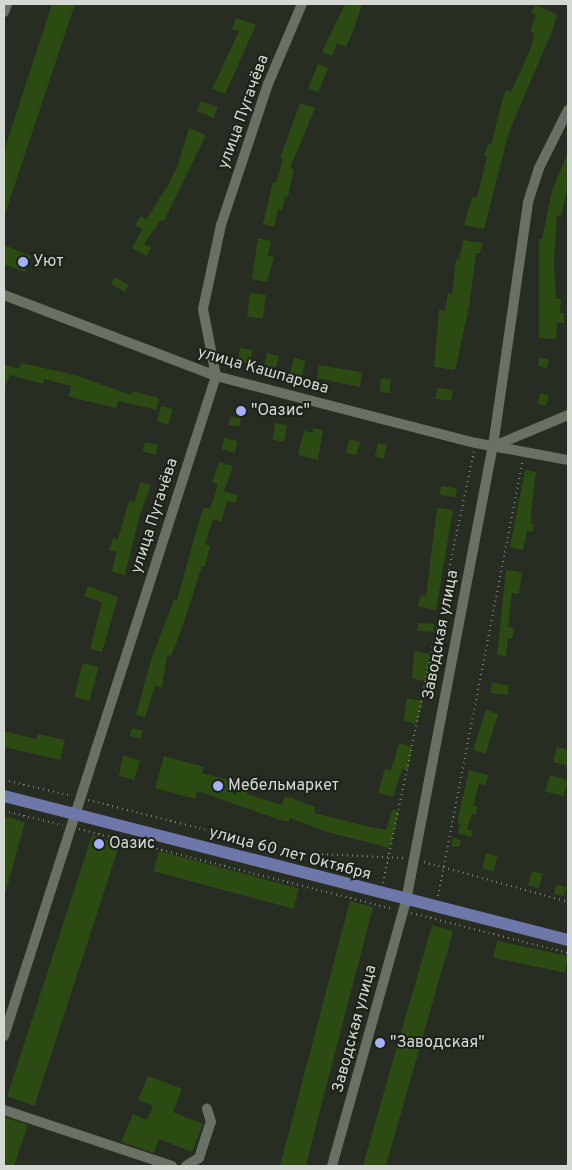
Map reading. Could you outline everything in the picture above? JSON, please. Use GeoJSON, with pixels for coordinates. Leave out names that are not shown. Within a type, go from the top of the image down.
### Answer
{"type":"FeatureCollection","features":[{"type":"Feature","properties":{"kind":"main road","name":"улица 60 лет Октября"},"geometry":{"type":"LineString","coordinates":[[4,796],[74,821],[380,894],[404,906],[436,907],[568,940]]}},
{"type":"Feature","properties":{"kind":"street"},"geometry":{"type":"LineString","coordinates":[[4,12],[7,4]]}},
{"type":"Feature","properties":{"kind":"street","name":"улица Пугачёва"},"geometry":{"type":"LineString","coordinates":[[4,1036],[216,376],[203,309],[221,225],[268,84],[302,4]]}},
{"type":"Feature","properties":{"kind":"street","name":"Заводская улица"},"geometry":{"type":"LineString","coordinates":[[332,1166],[404,906],[414,859],[493,446],[528,202],[539,168],[568,110]]}},
{"type":"Feature","properties":{"kind":"street","name":"улица Кашпарова"},"geometry":{"type":"LineString","coordinates":[[4,295],[216,376],[476,443],[568,460]]}},
{"type":"Feature","properties":{"kind":"street"},"geometry":{"type":"LineString","coordinates":[[493,446],[568,415]]}},
{"type":"Feature","properties":{"kind":"street"},"geometry":{"type":"LineString","coordinates":[[186,1166],[199,1158],[212,1122],[207,1109]]}},
{"type":"Feature","properties":{"kind":"street"},"geometry":{"type":"LineString","coordinates":[[4,1110],[172,1166]]}},
{"type":"Feature","properties":{"kind":"path"},"geometry":{"type":"LineString","coordinates":[[380,894],[391,857],[476,443]]}},
{"type":"Feature","properties":{"kind":"path"},"geometry":{"type":"LineString","coordinates":[[436,907],[524,452]]}},
{"type":"Feature","properties":{"kind":"path"},"geometry":{"type":"LineString","coordinates":[[4,780],[297,853],[414,859],[568,902]]}},
{"type":"Feature","properties":{"kind":"path"},"geometry":{"type":"LineString","coordinates":[[4,811],[74,821],[404,906],[568,953]]}},
{"type":"Feature","properties":{"kind":"building"},"geometry":{"type":"Polygon","coordinates":[[[52,4],[75,4],[4,217],[4,151],[52,4]]]}},
{"type":"Feature","properties":{"kind":"building"},"geometry":{"type":"Polygon","coordinates":[[[345,4],[362,4],[346,47],[337,43],[332,56],[322,52],[345,4]]]}},
{"type":"Feature","properties":{"kind":"building"},"geometry":{"type":"Polygon","coordinates":[[[535,5],[557,14],[553,29],[509,132],[484,229],[464,225],[472,197],[477,198],[487,156],[484,156],[488,144],[491,145],[506,90],[511,92],[531,48],[534,33],[530,32],[536,15],[531,13],[535,5]]]}},
{"type":"Feature","properties":{"kind":"building"},"geometry":{"type":"Polygon","coordinates":[[[236,18],[256,25],[225,94],[212,89],[239,31],[232,29],[236,18]]]}},
{"type":"Feature","properties":{"kind":"building"},"geometry":{"type":"Polygon","coordinates":[[[318,64],[328,68],[318,92],[308,88],[318,64]]]}},
{"type":"Feature","properties":{"kind":"building"},"geometry":{"type":"Polygon","coordinates":[[[201,101],[218,108],[214,118],[197,111],[201,101]]]}},
{"type":"Feature","properties":{"kind":"building"},"geometry":{"type":"Polygon","coordinates":[[[300,103],[315,108],[290,168],[294,169],[288,197],[285,196],[282,210],[278,209],[274,227],[263,224],[273,182],[276,183],[283,159],[280,158],[300,103]]]}},
{"type":"Feature","properties":{"kind":"building"},"geometry":{"type":"Polygon","coordinates":[[[189,128],[206,135],[164,221],[161,220],[144,244],[151,247],[147,256],[132,248],[142,229],[135,225],[141,216],[146,220],[169,183],[178,165],[189,128]]]}},
{"type":"Feature","properties":{"kind":"building"},"geometry":{"type":"Polygon","coordinates":[[[567,155],[568,184],[561,217],[557,216],[554,262],[556,299],[561,299],[560,313],[564,313],[564,323],[557,323],[556,339],[539,338],[539,239],[542,239],[552,190],[567,155]]]}},
{"type":"Feature","properties":{"kind":"building"},"geometry":{"type":"Polygon","coordinates":[[[258,238],[271,241],[268,256],[274,257],[267,282],[252,279],[258,238]]]}},
{"type":"Feature","properties":{"kind":"building"},"geometry":{"type":"Polygon","coordinates":[[[463,240],[482,243],[480,253],[476,253],[469,307],[458,357],[455,370],[434,367],[439,310],[445,311],[448,293],[452,294],[456,259],[459,260],[463,240]]]}},
{"type":"Feature","properties":{"kind":"building"},"geometry":{"type":"Polygon","coordinates":[[[4,245],[31,256],[25,272],[4,264],[4,245]]]}},
{"type":"Feature","properties":{"kind":"building"},"geometry":{"type":"Polygon","coordinates":[[[115,277],[129,285],[125,292],[111,284],[115,277]]]}},
{"type":"Feature","properties":{"kind":"building"},"geometry":{"type":"Polygon","coordinates":[[[250,293],[266,295],[263,319],[247,317],[250,293]]]}},
{"type":"Feature","properties":{"kind":"building"},"geometry":{"type":"Polygon","coordinates":[[[240,348],[252,350],[250,364],[238,362],[240,348]]]}},
{"type":"Feature","properties":{"kind":"building"},"geometry":{"type":"Polygon","coordinates":[[[267,353],[279,356],[275,370],[264,368],[267,353]]]}},
{"type":"Feature","properties":{"kind":"building"},"geometry":{"type":"Polygon","coordinates":[[[294,358],[306,361],[302,376],[290,374],[294,358]]]}},
{"type":"Feature","properties":{"kind":"building"},"geometry":{"type":"Polygon","coordinates":[[[539,358],[549,359],[547,368],[538,366],[539,358]]]}},
{"type":"Feature","properties":{"kind":"building"},"geometry":{"type":"Polygon","coordinates":[[[21,363],[75,375],[131,395],[132,391],[159,398],[157,410],[118,401],[116,408],[78,399],[68,396],[71,386],[44,379],[43,384],[10,375],[4,389],[4,364],[19,369],[21,363]]]}},
{"type":"Feature","properties":{"kind":"building"},"geometry":{"type":"Polygon","coordinates":[[[319,365],[362,372],[360,387],[317,378],[319,365]]]}},
{"type":"Feature","properties":{"kind":"building"},"geometry":{"type":"Polygon","coordinates":[[[381,378],[391,379],[389,393],[380,392],[381,378]]]}},
{"type":"Feature","properties":{"kind":"building"},"geometry":{"type":"Polygon","coordinates":[[[437,388],[453,390],[452,401],[436,399],[437,388]]]}},
{"type":"Feature","properties":{"kind":"building"},"geometry":{"type":"Polygon","coordinates":[[[540,393],[549,395],[546,406],[538,404],[540,393]]]}},
{"type":"Feature","properties":{"kind":"building"},"geometry":{"type":"Polygon","coordinates":[[[161,406],[173,409],[169,424],[157,422],[161,406]]]}},
{"type":"Feature","properties":{"kind":"building"},"geometry":{"type":"Polygon","coordinates":[[[230,416],[241,418],[239,427],[228,425],[230,416]]]}},
{"type":"Feature","properties":{"kind":"building"},"geometry":{"type":"Polygon","coordinates":[[[275,423],[287,425],[284,442],[272,440],[275,423]]]}},
{"type":"Feature","properties":{"kind":"building"},"geometry":{"type":"Polygon","coordinates":[[[313,428],[323,430],[318,460],[298,455],[304,431],[313,433],[313,428]]]}},
{"type":"Feature","properties":{"kind":"building"},"geometry":{"type":"Polygon","coordinates":[[[224,438],[237,441],[235,453],[222,449],[224,438]]]}},
{"type":"Feature","properties":{"kind":"building"},"geometry":{"type":"Polygon","coordinates":[[[349,439],[360,442],[356,455],[346,453],[349,439]]]}},
{"type":"Feature","properties":{"kind":"building"},"geometry":{"type":"Polygon","coordinates":[[[145,442],[158,445],[155,455],[143,452],[145,442]]]}},
{"type":"Feature","properties":{"kind":"building"},"geometry":{"type":"Polygon","coordinates":[[[378,443],[387,445],[384,459],[375,457],[378,443]]]}},
{"type":"Feature","properties":{"kind":"building"},"geometry":{"type":"Polygon","coordinates":[[[219,462],[233,466],[224,491],[238,495],[235,503],[227,501],[221,522],[213,519],[205,544],[210,546],[205,567],[202,566],[171,656],[167,655],[162,688],[155,686],[145,717],[136,715],[151,660],[174,600],[177,600],[204,507],[210,509],[218,484],[212,482],[219,462]]]}},
{"type":"Feature","properties":{"kind":"building"},"geometry":{"type":"Polygon","coordinates":[[[525,470],[536,472],[531,512],[531,524],[534,524],[532,532],[527,531],[523,550],[510,547],[525,470]]]}},
{"type":"Feature","properties":{"kind":"building"},"geometry":{"type":"Polygon","coordinates":[[[140,482],[151,485],[140,514],[125,575],[112,572],[116,552],[109,550],[113,538],[118,539],[129,501],[135,502],[140,482]]]}},
{"type":"Feature","properties":{"kind":"building"},"geometry":{"type":"Polygon","coordinates":[[[441,486],[457,488],[456,497],[440,495],[441,486]]]}},
{"type":"Feature","properties":{"kind":"building"},"geometry":{"type":"Polygon","coordinates":[[[437,508],[453,510],[436,610],[418,606],[421,595],[426,596],[437,508]]]}},
{"type":"Feature","properties":{"kind":"building"},"geometry":{"type":"Polygon","coordinates":[[[506,570],[522,572],[519,594],[512,593],[508,627],[514,628],[512,639],[508,638],[506,656],[497,655],[506,570]]]}},
{"type":"Feature","properties":{"kind":"building"},"geometry":{"type":"Polygon","coordinates":[[[88,586],[118,597],[102,652],[90,649],[102,602],[84,596],[88,586]]]}},
{"type":"Feature","properties":{"kind":"building"},"geometry":{"type":"Polygon","coordinates":[[[418,623],[434,624],[433,632],[417,631],[418,623]]]}},
{"type":"Feature","properties":{"kind":"building"},"geometry":{"type":"Polygon","coordinates":[[[414,651],[430,654],[426,681],[412,679],[414,651]]]}},
{"type":"Feature","properties":{"kind":"building"},"geometry":{"type":"Polygon","coordinates":[[[83,663],[98,667],[89,701],[74,697],[83,663]]]}},
{"type":"Feature","properties":{"kind":"building"},"geometry":{"type":"Polygon","coordinates":[[[492,683],[509,685],[508,695],[491,693],[492,683]]]}},
{"type":"Feature","properties":{"kind":"building"},"geometry":{"type":"Polygon","coordinates":[[[407,698],[423,701],[417,724],[404,721],[407,698]]]}},
{"type":"Feature","properties":{"kind":"building"},"geometry":{"type":"Polygon","coordinates":[[[486,710],[498,714],[485,754],[473,750],[486,710]]]}},
{"type":"Feature","properties":{"kind":"building"},"geometry":{"type":"Polygon","coordinates":[[[132,728],[143,731],[141,739],[130,736],[132,728]]]}},
{"type":"Feature","properties":{"kind":"building"},"geometry":{"type":"Polygon","coordinates":[[[4,731],[36,739],[38,734],[65,740],[60,760],[4,747],[4,731]]]}},
{"type":"Feature","properties":{"kind":"building"},"geometry":{"type":"Polygon","coordinates":[[[399,743],[412,747],[408,770],[402,769],[393,797],[378,793],[385,769],[391,770],[399,743]]]}},
{"type":"Feature","properties":{"kind":"building"},"geometry":{"type":"Polygon","coordinates":[[[557,747],[568,750],[568,766],[553,762],[557,747]]]}},
{"type":"Feature","properties":{"kind":"building"},"geometry":{"type":"Polygon","coordinates":[[[123,755],[140,761],[134,780],[119,776],[123,755]]]}},
{"type":"Feature","properties":{"kind":"building"},"geometry":{"type":"Polygon","coordinates":[[[164,756],[204,767],[202,773],[229,780],[228,785],[248,790],[247,794],[282,805],[285,796],[315,807],[314,813],[366,826],[386,830],[392,810],[399,811],[390,848],[327,832],[290,818],[289,822],[280,820],[197,791],[195,799],[155,788],[164,756]]]}},
{"type":"Feature","properties":{"kind":"building"},"geometry":{"type":"Polygon","coordinates":[[[469,770],[488,775],[486,785],[479,784],[473,806],[477,806],[476,814],[472,814],[467,829],[473,831],[471,837],[458,833],[460,824],[457,823],[469,770]]]}},
{"type":"Feature","properties":{"kind":"building"},"geometry":{"type":"Polygon","coordinates":[[[550,775],[568,780],[564,797],[545,791],[550,775]]]}},
{"type":"Feature","properties":{"kind":"building"},"geometry":{"type":"Polygon","coordinates":[[[4,816],[25,822],[6,891],[4,891],[4,816]]]}},
{"type":"Feature","properties":{"kind":"building"},"geometry":{"type":"Polygon","coordinates":[[[92,835],[120,844],[35,1106],[7,1097],[92,835]]]}},
{"type":"Feature","properties":{"kind":"building"},"geometry":{"type":"Polygon","coordinates":[[[453,838],[461,840],[459,847],[451,846],[453,838]]]}},
{"type":"Feature","properties":{"kind":"building"},"geometry":{"type":"Polygon","coordinates":[[[159,851],[299,889],[294,909],[154,871],[159,851]]]}},
{"type":"Feature","properties":{"kind":"building"},"geometry":{"type":"Polygon","coordinates":[[[486,853],[498,856],[494,871],[482,869],[486,853]]]}},
{"type":"Feature","properties":{"kind":"building"},"geometry":{"type":"Polygon","coordinates":[[[532,871],[543,874],[539,888],[528,885],[532,871]]]}},
{"type":"Feature","properties":{"kind":"building"},"geometry":{"type":"Polygon","coordinates":[[[556,885],[567,887],[564,896],[554,894],[556,885]]]}},
{"type":"Feature","properties":{"kind":"building"},"geometry":{"type":"Polygon","coordinates":[[[350,901],[373,907],[306,1166],[280,1166],[350,901]]]}},
{"type":"Feature","properties":{"kind":"building"},"geometry":{"type":"Polygon","coordinates":[[[432,925],[453,931],[386,1166],[363,1165],[432,925]]]}},
{"type":"Feature","properties":{"kind":"building"},"geometry":{"type":"Polygon","coordinates":[[[497,941],[568,956],[565,973],[493,958],[497,941]]]}},
{"type":"Feature","properties":{"kind":"building"},"geometry":{"type":"Polygon","coordinates":[[[148,1076],[182,1089],[173,1112],[203,1124],[192,1152],[159,1139],[154,1153],[121,1142],[133,1114],[147,1120],[153,1106],[138,1100],[148,1076]]]}},
{"type":"Feature","properties":{"kind":"building"},"geometry":{"type":"Polygon","coordinates":[[[4,1117],[28,1125],[14,1166],[4,1166],[4,1117]]]}},
{"type":"Feature","properties":{"kind":"place","name":"Уют"},"geometry":{"type":"Point","coordinates":[23,262]}},
{"type":"Feature","properties":{"kind":"place","name":"\"Оазис\""},"geometry":{"type":"Point","coordinates":[241,411]}},
{"type":"Feature","properties":{"kind":"place","name":"Мебельмаркет"},"geometry":{"type":"Point","coordinates":[218,786]}},
{"type":"Feature","properties":{"kind":"place","name":"Оазис"},"geometry":{"type":"Point","coordinates":[99,844]}},
{"type":"Feature","properties":{"kind":"place","name":"\"Заводская\""},"geometry":{"type":"Point","coordinates":[380,1043]}}]}
